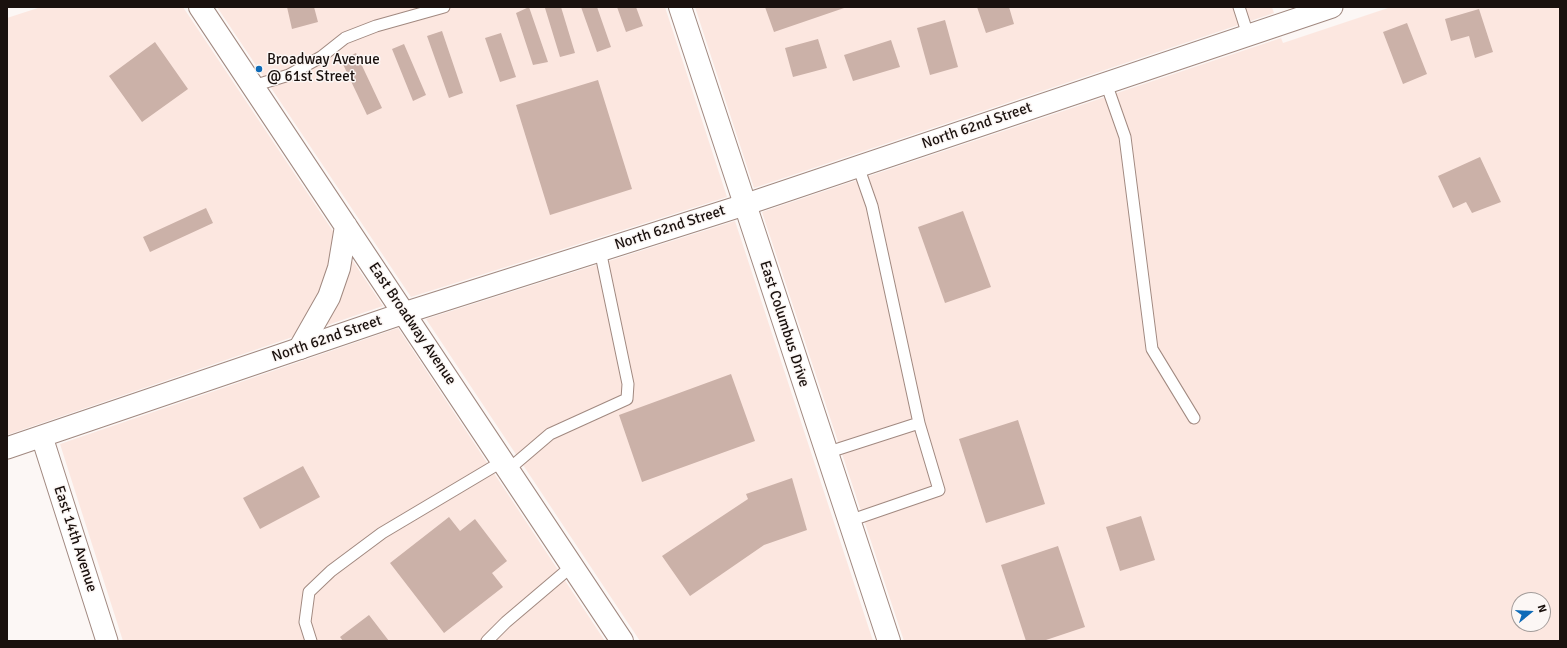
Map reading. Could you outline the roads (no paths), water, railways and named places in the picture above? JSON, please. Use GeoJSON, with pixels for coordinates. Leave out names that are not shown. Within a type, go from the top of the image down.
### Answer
{"type":"FeatureCollection","features":[{"type":"Feature","properties":{"kind":"street","name":"East Broadway Avenue"},"geometry":{"type":"LineString","coordinates":[[200,7],[622,641]]}},
{"type":"Feature","properties":{"kind":"street","name":"East Columbus Drive"},"geometry":{"type":"LineString","coordinates":[[680,7],[744,205],[889,641]]}},
{"type":"Feature","properties":{"kind":"street","name":"North 62nd Street"},"geometry":{"type":"LineString","coordinates":[[7,448],[404,312],[744,205],[1332,7]]}},
{"type":"Feature","properties":{"kind":"street"},"geometry":{"type":"LineString","coordinates":[[300,348],[329,297],[339,268],[346,226]]}},
{"type":"Feature","properties":{"kind":"street","name":"East 14th Avenue"},"geometry":{"type":"LineString","coordinates":[[42,437],[107,641]]}},
{"type":"Feature","properties":{"kind":"lane"},"geometry":{"type":"LineString","coordinates":[[253,86],[289,75],[321,57],[345,38],[376,26],[444,7]]}},
{"type":"Feature","properties":{"kind":"lane"},"geometry":{"type":"LineString","coordinates":[[1239,7],[1248,35]]}},
{"type":"Feature","properties":{"kind":"lane"},"geometry":{"type":"LineString","coordinates":[[1106,83],[1125,136],[1152,349],[1194,418]]}},
{"type":"Feature","properties":{"kind":"lane"},"geometry":{"type":"LineString","coordinates":[[849,521],[939,490],[919,423],[872,206],[858,166]]}},
{"type":"Feature","properties":{"kind":"lane"},"geometry":{"type":"LineString","coordinates":[[310,641],[305,622],[308,592],[331,571],[382,533],[506,465],[550,434],[627,398],[628,384],[600,250]]}},
{"type":"Feature","properties":{"kind":"lane"},"geometry":{"type":"LineString","coordinates":[[826,453],[919,423]]}},
{"type":"Feature","properties":{"kind":"lane"},"geometry":{"type":"LineString","coordinates":[[487,641],[506,622],[572,566]]}},
{"type":"Feature","properties":{"kind":"place","name":"Broadway Avenue @ 61st Street"},"geometry":{"type":"Point","coordinates":[259,69]}}]}
